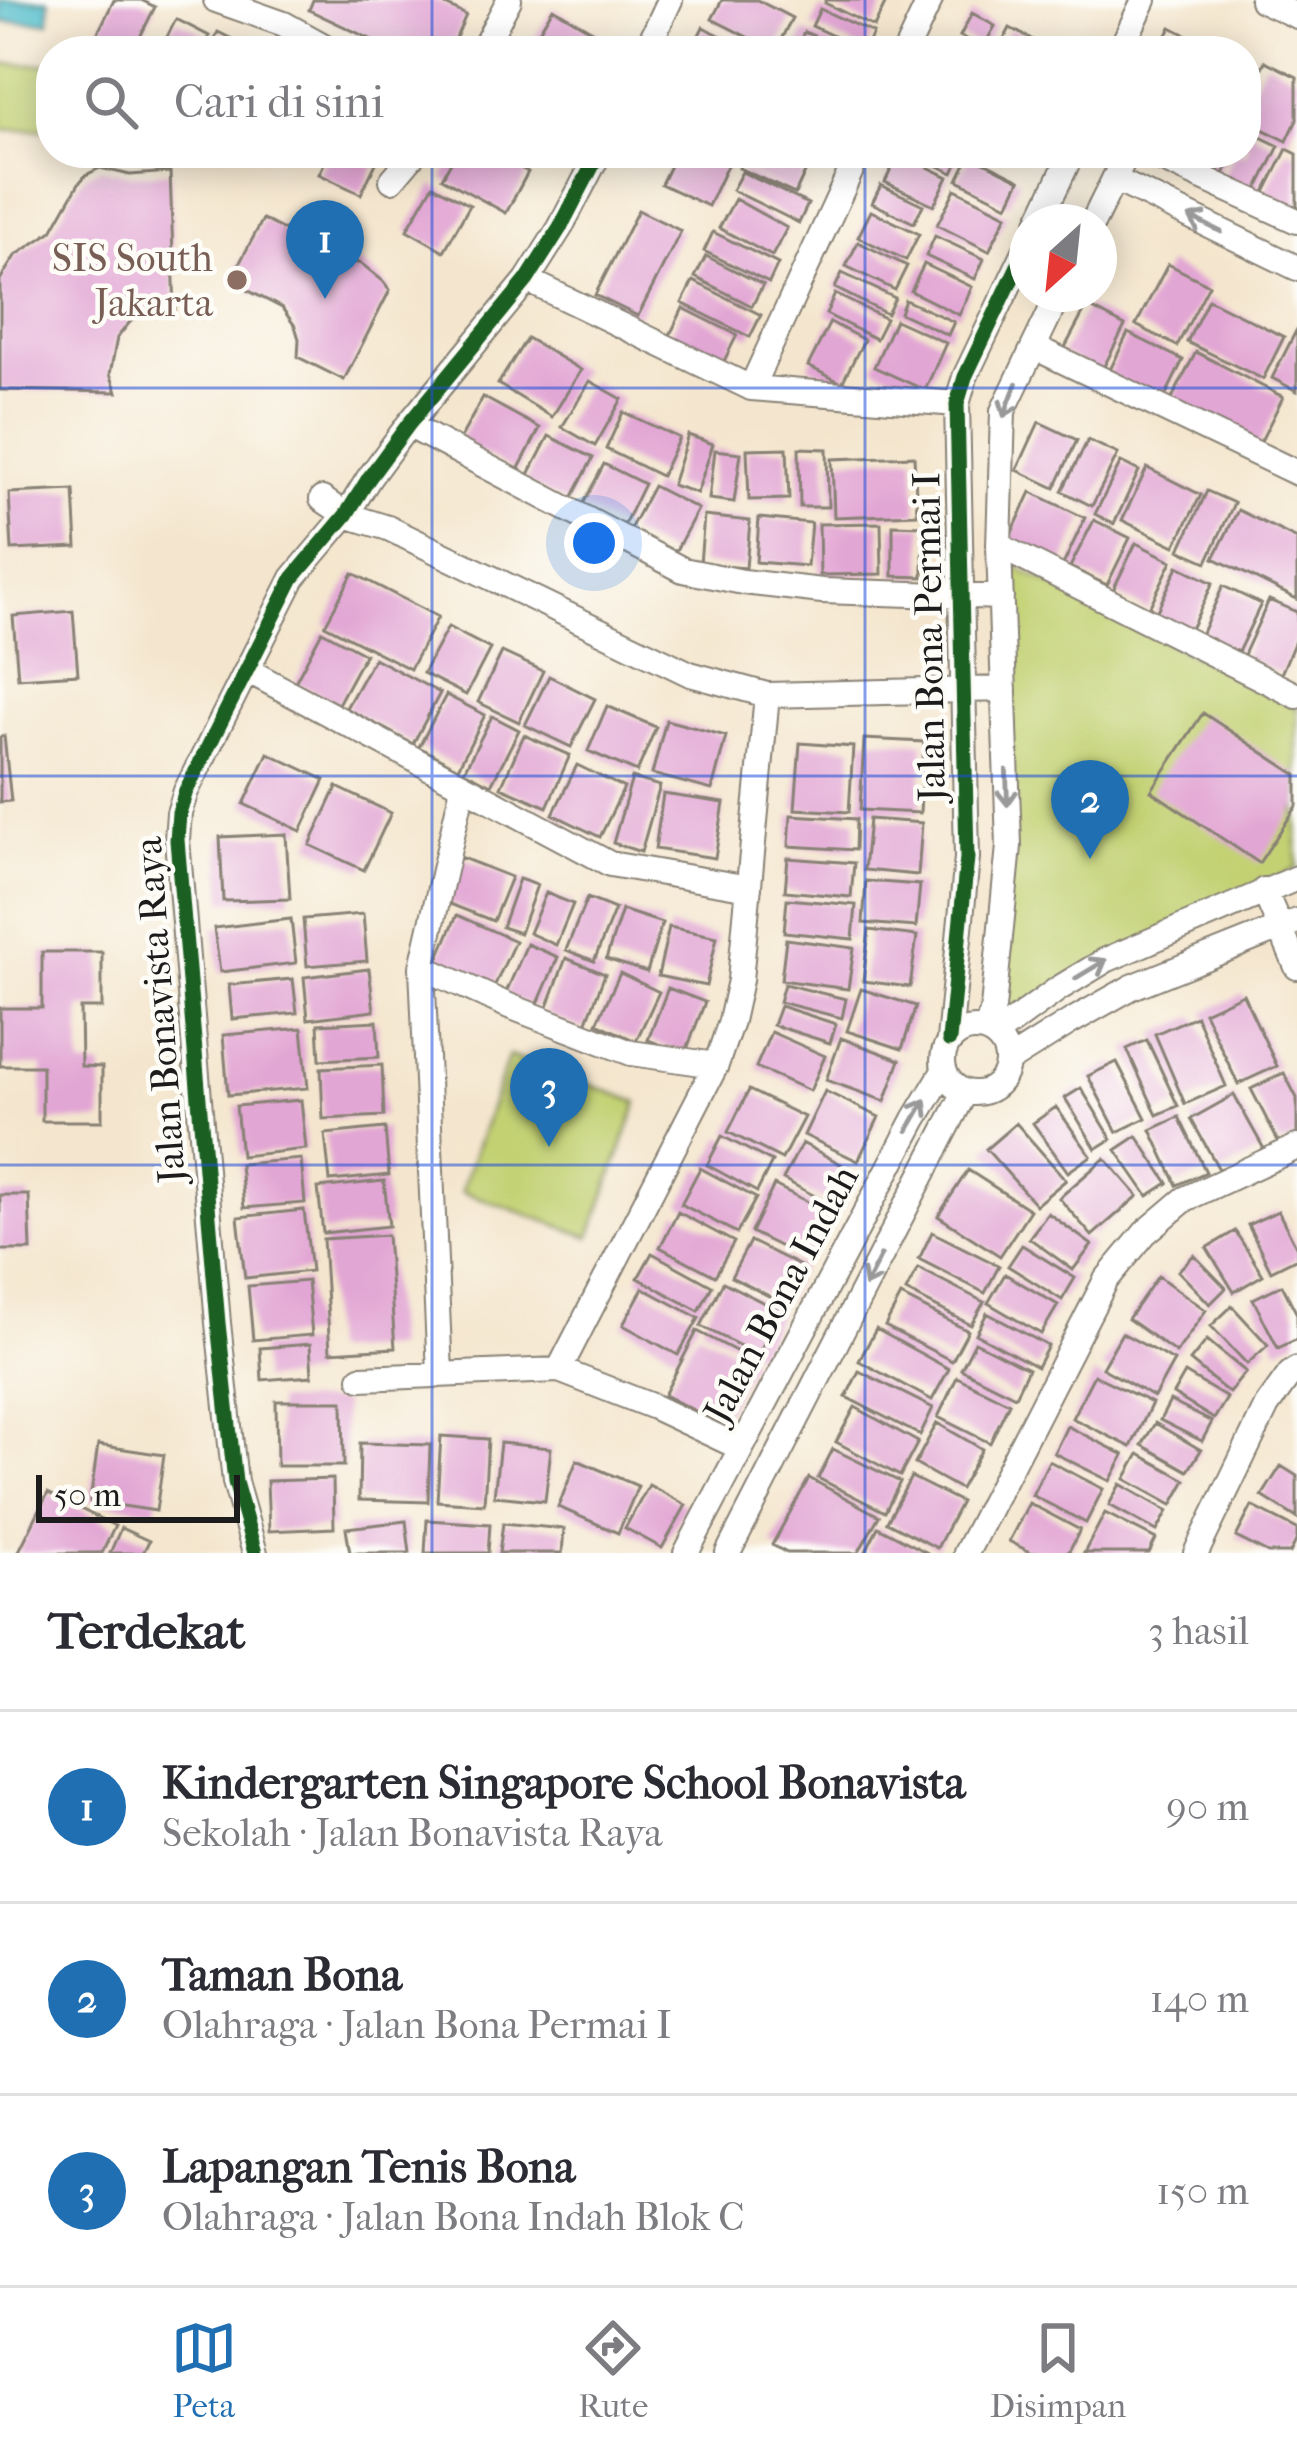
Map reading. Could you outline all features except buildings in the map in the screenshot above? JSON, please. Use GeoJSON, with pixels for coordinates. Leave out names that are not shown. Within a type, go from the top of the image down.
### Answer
{"type":"FeatureCollection","features":[{"type":"Feature","properties":{"kind":"street"},"geometry":{"type":"LineString","coordinates":[[216,0],[306,36]]}},
{"type":"Feature","properties":{"kind":"street"},"geometry":{"type":"LineString","coordinates":[[490,36],[509,0]]}},
{"type":"Feature","properties":{"kind":"street"},"geometry":{"type":"LineString","coordinates":[[653,36],[670,0]]}},
{"type":"Feature","properties":{"kind":"street"},"geometry":{"type":"LineString","coordinates":[[913,36],[930,0]]}},
{"type":"Feature","properties":{"kind":"street"},"geometry":{"type":"LineString","coordinates":[[1127,36],[1144,0]]}},
{"type":"Feature","properties":{"kind":"street"},"geometry":{"type":"LineString","coordinates":[[1262,0],[1297,16]]}},
{"type":"Feature","properties":{"kind":"street"},"geometry":{"type":"LineString","coordinates":[[392,180],[402,168]]}},
{"type":"Feature","properties":{"kind":"street","name":"Jalan Bonavista Raya"},"geometry":{"type":"LineString","coordinates":[[255,1553],[235,1482],[218,1323],[178,813],[293,578],[346,514],[408,425],[527,280],[591,168]]}},
{"type":"Feature","properties":{"kind":"street"},"geometry":{"type":"LineString","coordinates":[[751,388],[852,168]]}},
{"type":"Feature","properties":{"kind":"street"},"geometry":{"type":"LineString","coordinates":[[1048,204],[1065,168]]}},
{"type":"Feature","properties":{"kind":"street"},"geometry":{"type":"LineString","coordinates":[[1102,204],[1119,168]]}},
{"type":"Feature","properties":{"kind":"street"},"geometry":{"type":"LineString","coordinates":[[1181,168],[1297,221]]}},
{"type":"Feature","properties":{"kind":"street"},"geometry":{"type":"LineString","coordinates":[[1114,179],[1297,268]]}},
{"type":"Feature","properties":{"kind":"street"},"geometry":{"type":"LineString","coordinates":[[527,280],[751,388],[957,404]]}},
{"type":"Feature","properties":{"kind":"street","name":"Jalan Bona Permai I"},"geometry":{"type":"LineString","coordinates":[[949,1040],[967,858],[957,404],[1009,285]]}},
{"type":"Feature","properties":{"kind":"street","name":"Jalan Bona Permai I"},"geometry":{"type":"LineString","coordinates":[[990,1032],[1009,846],[999,546],[1003,411],[1051,312]]}},
{"type":"Feature","properties":{"kind":"street"},"geometry":{"type":"LineString","coordinates":[[1034,347],[1297,473]]}},
{"type":"Feature","properties":{"kind":"street"},"geometry":{"type":"LineString","coordinates":[[408,425],[683,570],[822,591],[1001,597]]}},
{"type":"Feature","properties":{"kind":"street"},"geometry":{"type":"LineString","coordinates":[[322,499],[690,674],[767,695],[1004,689]]}},
{"type":"Feature","properties":{"kind":"street"},"geometry":{"type":"LineString","coordinates":[[999,546],[1297,696]]}},
{"type":"Feature","properties":{"kind":"street"},"geometry":{"type":"LineString","coordinates":[[247,670],[610,864],[749,888]]}},
{"type":"Feature","properties":{"kind":"street"},"geometry":{"type":"LineString","coordinates":[[559,1370],[716,1065],[731,1021],[740,980],[767,695]]}},
{"type":"Feature","properties":{"kind":"street"},"geometry":{"type":"LineString","coordinates":[[440,1374],[422,967],[464,787]]}},
{"type":"Feature","properties":{"kind":"street"},"geometry":{"type":"LineString","coordinates":[[990,1032],[1106,960],[1297,878]]}},
{"type":"Feature","properties":{"kind":"street"},"geometry":{"type":"LineString","coordinates":[[1264,890],[1288,924],[1297,967]]}},
{"type":"Feature","properties":{"kind":"street"},"geometry":{"type":"LineString","coordinates":[[1008,1061],[1002,1042],[990,1032],[966,1029],[949,1040],[943,1055],[948,1080],[977,1094],[999,1084],[1008,1061],[1132,988],[1288,924]]}},
{"type":"Feature","properties":{"kind":"street"},"geometry":{"type":"LineString","coordinates":[[422,967],[631,1053],[716,1065]]}},
{"type":"Feature","properties":{"kind":"street","name":"Jalan Bona Indah"},"geometry":{"type":"LineString","coordinates":[[686,1553],[944,1070]]}},
{"type":"Feature","properties":{"kind":"street","name":"Jalan Bona Indah"},"geometry":{"type":"LineString","coordinates":[[728,1553],[965,1092]]}},
{"type":"Feature","properties":{"kind":"street"},"geometry":{"type":"LineString","coordinates":[[966,1553],[1106,1280],[1145,1232],[1185,1199],[1297,1147]]}},
{"type":"Feature","properties":{"kind":"street"},"geometry":{"type":"LineString","coordinates":[[1196,1553],[1268,1406],[1297,1369]]}},
{"type":"Feature","properties":{"kind":"street"},"geometry":{"type":"LineString","coordinates":[[362,1378],[559,1370],[741,1448]]}},
{"type":"Feature","properties":{"kind":"green space"},"geometry":{"type":"Polygon","coordinates":[[[0,64],[36,64],[36,129],[0,130],[0,64]]]}},
{"type":"Feature","properties":{"kind":"green space"},"geometry":{"type":"Polygon","coordinates":[[[1010,564],[1297,707],[1297,868],[1000,1021],[1010,564]]]}},
{"type":"Feature","properties":{"kind":"green space"},"geometry":{"type":"Polygon","coordinates":[[[509,1056],[638,1102],[590,1237],[461,1191],[509,1056]]]}},
{"type":"Feature","properties":{"kind":"water"},"geometry":{"type":"Polygon","coordinates":[[[0,0],[49,0],[49,22],[0,22],[0,0]]]}},
{"type":"Feature","properties":{"kind":"cycle path"},"geometry":{"type":"LineString","coordinates":[[255,1553],[235,1482],[218,1323],[177,840],[179,813],[293,578],[346,515],[408,425],[527,280],[591,168]]}},
{"type":"Feature","properties":{"kind":"cycle path"},"geometry":{"type":"LineString","coordinates":[[949,1040],[967,858],[957,404],[1009,285]]}},
{"type":"Feature","properties":{"kind":"place","name":"SIS South Jakarta"},"geometry":{"type":"Point","coordinates":[237,280]}},
{"type":"Feature","properties":{"kind":"place","name":"Kindergarten Singapore School Bonavista"},"geometry":{"type":"Point","coordinates":[325,299]}},
{"type":"Feature","properties":{"kind":"place","name":"Taman Bona"},"geometry":{"type":"Point","coordinates":[1090,859]}},
{"type":"Feature","properties":{"kind":"place","name":"Lapangan Tenis Bona"},"geometry":{"type":"Point","coordinates":[549,1147]}}]}
